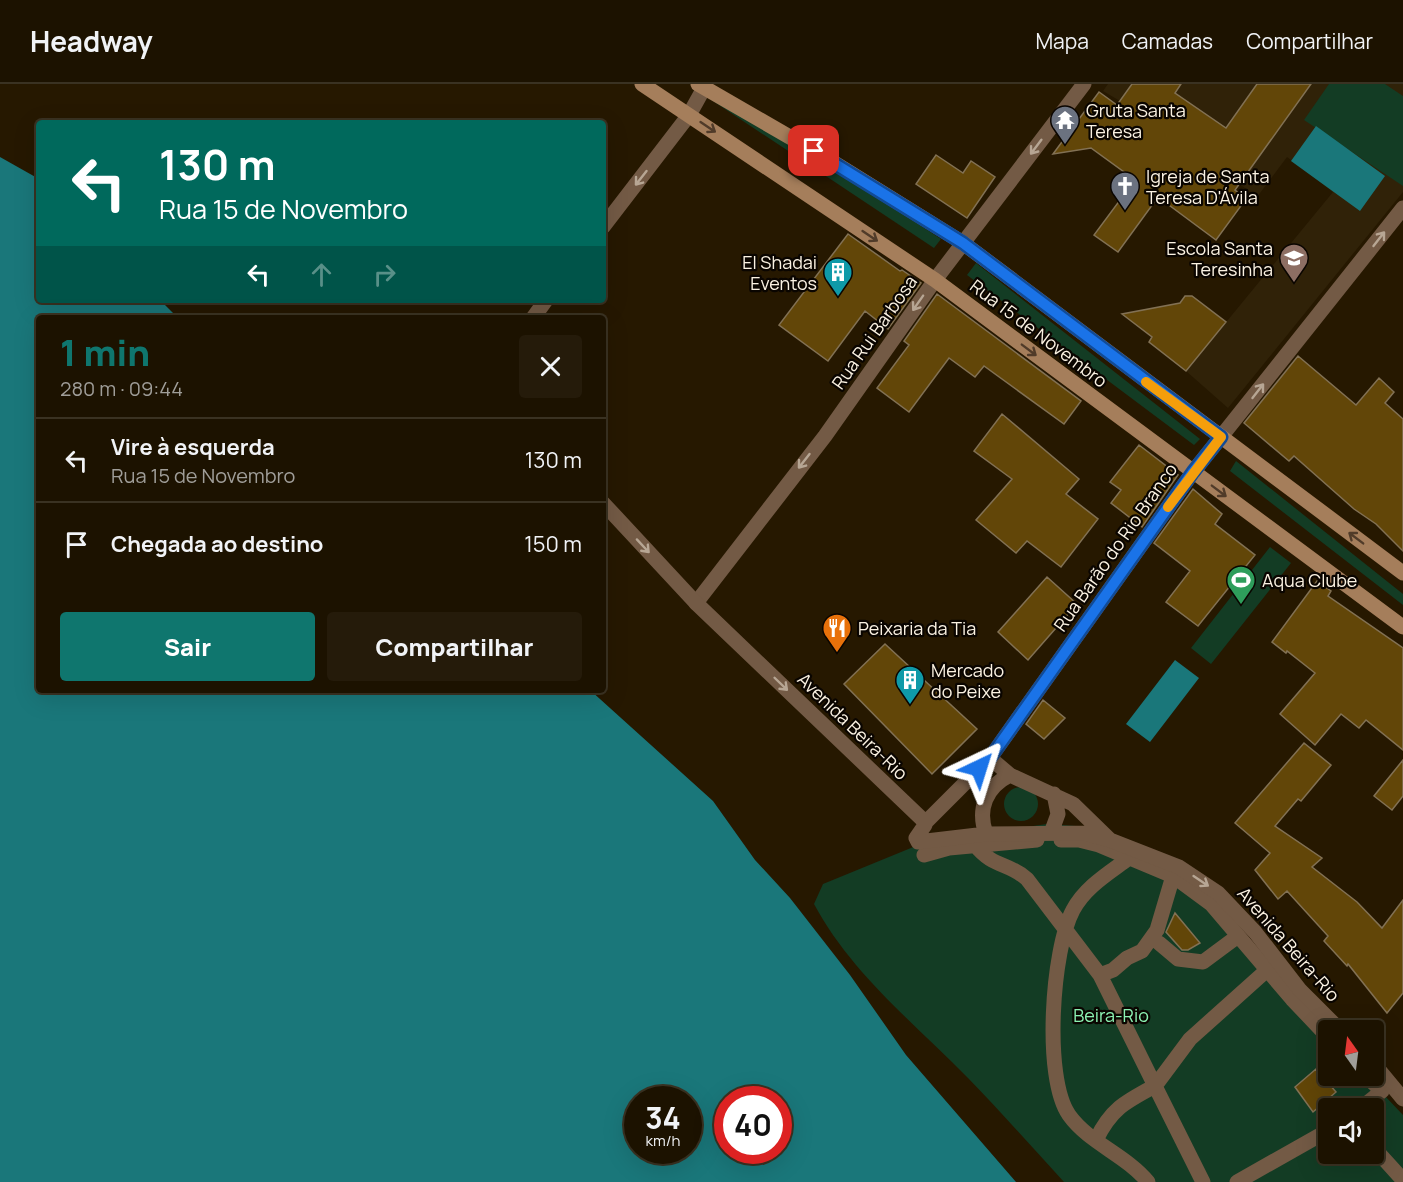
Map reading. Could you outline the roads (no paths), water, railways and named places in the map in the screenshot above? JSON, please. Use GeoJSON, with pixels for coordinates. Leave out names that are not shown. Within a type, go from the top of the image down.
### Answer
{"type":"FeatureCollection","features":[{"type":"Feature","properties":{"kind":"main road","name":"Rua 15 de Novembro"},"geometry":{"type":"LineString","coordinates":[[642,84],[935,280],[1403,627]]}},
{"type":"Feature","properties":{"kind":"main road","name":"Rua 15 de Novembro"},"geometry":{"type":"LineString","coordinates":[[703,85],[963,243],[1403,573]]}},
{"type":"Feature","properties":{"kind":"street","name":"Rua Rui Barbosa"},"geometry":{"type":"LineString","coordinates":[[696,603],[825,436],[935,280],[1084,84]]}},
{"type":"Feature","properties":{"kind":"street"},"geometry":{"type":"LineString","coordinates":[[606,223],[690,115],[703,85]]}},
{"type":"Feature","properties":{"kind":"street","name":"Rua Barão do Rio Branco"},"geometry":{"type":"LineString","coordinates":[[925,823],[990,758],[1193,472],[1403,208]]}},
{"type":"Feature","properties":{"kind":"street"},"geometry":{"type":"LineString","coordinates":[[534,315],[544,303]]}},
{"type":"Feature","properties":{"kind":"street","name":"Avenida Beira-Rio"},"geometry":{"type":"LineString","coordinates":[[606,506],[696,603],[925,823],[916,838],[922,844],[1051,833],[1085,834],[1110,840],[1179,867],[1218,893],[1255,932],[1300,990],[1330,1020]]}},
{"type":"Feature","properties":{"kind":"street","name":"Avenida Beira-Rio"},"geometry":{"type":"LineString","coordinates":[[990,758],[1010,775],[1054,794],[1080,809],[1110,840]]}},
{"type":"Feature","properties":{"kind":"street"},"geometry":{"type":"LineString","coordinates":[[1010,775],[1001,779],[987,795],[982,814],[981,839],[985,858],[1017,870],[1027,879],[1065,932],[1100,975],[1203,1182]]}},
{"type":"Feature","properties":{"kind":"street"},"geometry":{"type":"LineString","coordinates":[[1051,833],[1058,814],[1054,794]]}},
{"type":"Feature","properties":{"kind":"street"},"geometry":{"type":"LineString","coordinates":[[924,855],[981,839],[1079,840],[1099,845],[1173,876],[1211,904],[1318,1026]]}},
{"type":"Feature","properties":{"kind":"street"},"geometry":{"type":"LineString","coordinates":[[1129,858],[1088,889],[1073,910],[1065,932],[1057,982],[1053,1039],[1055,1075],[1062,1105],[1077,1124],[1122,1158],[1148,1182]]}},
{"type":"Feature","properties":{"kind":"street"},"geometry":{"type":"LineString","coordinates":[[1100,975],[1113,970],[1127,958],[1142,951],[1156,930],[1173,876]]}},
{"type":"Feature","properties":{"kind":"street"},"geometry":{"type":"LineString","coordinates":[[1159,943],[1178,959],[1203,962],[1238,936]]}},
{"type":"Feature","properties":{"kind":"street"},"geometry":{"type":"LineString","coordinates":[[1096,1140],[1106,1119],[1122,1104],[1155,1086],[1190,1039],[1267,970]]}},
{"type":"Feature","properties":{"kind":"street"},"geometry":{"type":"LineString","coordinates":[[1384,1076],[1403,1099]]}},
{"type":"Feature","properties":{"kind":"street"},"geometry":{"type":"LineString","coordinates":[[1373,1098],[1382,1091],[1377,1086]]}},
{"type":"Feature","properties":{"kind":"street"},"geometry":{"type":"LineString","coordinates":[[1237,1182],[1318,1136]]}},
{"type":"Feature","properties":{"kind":"street"},"geometry":{"type":"LineString","coordinates":[[1384,1159],[1403,1180]]}},
{"type":"Feature","properties":{"kind":"water"},"geometry":{"type":"Polygon","coordinates":[[[1316,126],[1385,176],[1360,211],[1291,161],[1316,126]]]}},
{"type":"Feature","properties":{"kind":"water"},"geometry":{"type":"Polygon","coordinates":[[[0,157],[36,177],[36,303],[163,303],[175,315],[36,315],[36,693],[593,693],[713,801],[755,860],[790,898],[850,975],[906,1055],[1016,1182],[0,1182],[0,157]]]}},
{"type":"Feature","properties":{"kind":"water"},"geometry":{"type":"Polygon","coordinates":[[[1175,660],[1199,678],[1150,742],[1126,724],[1175,660]]]}},
{"type":"Feature","properties":{"kind":"place","name":"Gruta Santa Teresa"},"geometry":{"type":"Point","coordinates":[1065,146]}},
{"type":"Feature","properties":{"kind":"place","name":"Igreja de Santa Teresa D'Ávila"},"geometry":{"type":"Point","coordinates":[1125,212]}},
{"type":"Feature","properties":{"kind":"place","name":"Escola Santa Teresinha"},"geometry":{"type":"Point","coordinates":[1294,284]}},
{"type":"Feature","properties":{"kind":"place","name":"El Shadai Eventos"},"geometry":{"type":"Point","coordinates":[838,298]}},
{"type":"Feature","properties":{"kind":"place","name":"Aqua Clube"},"geometry":{"type":"Point","coordinates":[1241,606]}},
{"type":"Feature","properties":{"kind":"place","name":"Peixaria da Tia"},"geometry":{"type":"Point","coordinates":[837,654]}},
{"type":"Feature","properties":{"kind":"place","name":"Mercado do Peixe"},"geometry":{"type":"Point","coordinates":[910,706]}},
{"type":"Feature","properties":{"kind":"park label","name":"Beira-Rio"},"geometry":{"type":"Point","coordinates":[1111,1015]}}]}
